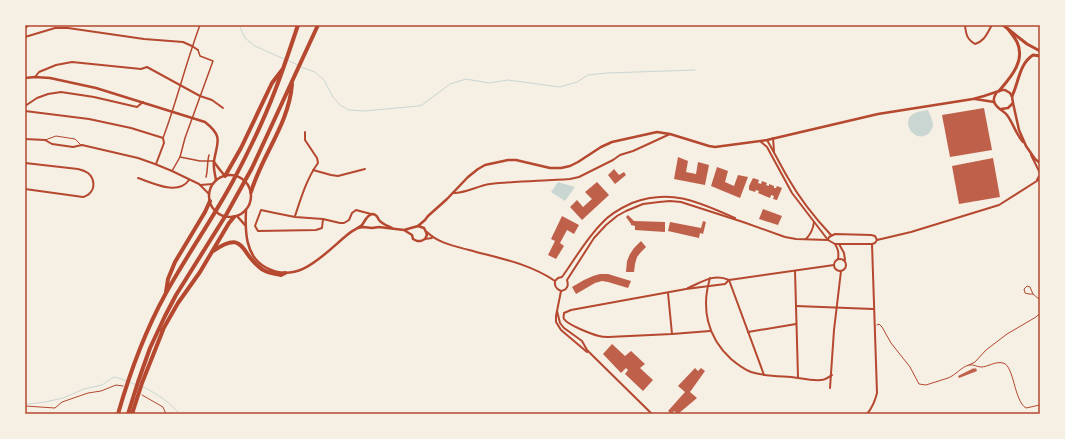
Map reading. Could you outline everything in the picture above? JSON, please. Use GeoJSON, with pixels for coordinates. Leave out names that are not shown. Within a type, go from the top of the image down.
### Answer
{"type":"FeatureCollection","features":[{"type":"Feature","properties":{"kind":"highway"},"geometry":{"type":"LineString","coordinates":[[118,414],[126,385],[137,355],[166,294],[232,184],[248,154],[284,66],[298,25]]}},
{"type":"Feature","properties":{"kind":"highway"},"geometry":{"type":"LineString","coordinates":[[131,414],[161,330],[176,295],[252,168],[318,25]]}},
{"type":"Feature","properties":{"kind":"highway"},"geometry":{"type":"LineString","coordinates":[[227,175],[272,82],[284,66]]}},
{"type":"Feature","properties":{"kind":"highway"},"geometry":{"type":"LineString","coordinates":[[251,192],[254,180],[284,119],[291,94],[292,79]]}},
{"type":"Feature","properties":{"kind":"highway"},"geometry":{"type":"LineString","coordinates":[[166,294],[168,279],[175,262],[210,203]]}},
{"type":"Feature","properties":{"kind":"highway"},"geometry":{"type":"LineString","coordinates":[[128,414],[150,348],[234,217]]}},
{"type":"Feature","properties":{"kind":"highway"},"geometry":{"type":"LineString","coordinates":[[211,253],[224,245],[235,242],[240,244],[256,265],[266,272],[281,275],[285,273]]}},
{"type":"Feature","properties":{"kind":"main road"},"geometry":{"type":"LineString","coordinates":[[1003,25],[1027,44],[1040,51]]}},
{"type":"Feature","properties":{"kind":"main road"},"geometry":{"type":"LineString","coordinates":[[998,92],[1016,70],[1020,54],[1017,41],[1008,29]]}},
{"type":"Feature","properties":{"kind":"main road"},"geometry":{"type":"LineString","coordinates":[[1012,96],[1018,77],[1029,57],[1033,54],[1040,56]]}},
{"type":"Feature","properties":{"kind":"street"},"geometry":{"type":"LineString","coordinates":[[25,28],[28,25]]}},
{"type":"Feature","properties":{"kind":"street"},"geometry":{"type":"LineString","coordinates":[[155,164],[164,143],[164,138],[180,85],[200,25]]}},
{"type":"Feature","properties":{"kind":"street"},"geometry":{"type":"LineString","coordinates":[[965,25],[967,36],[970,41],[975,44],[984,39],[992,25]]}},
{"type":"Feature","properties":{"kind":"street"},"geometry":{"type":"LineString","coordinates":[[25,37],[54,28],[61,28],[183,42],[198,50],[200,56],[213,61],[180,156],[172,171]]}},
{"type":"Feature","properties":{"kind":"street"},"geometry":{"type":"LineString","coordinates":[[35,76],[39,72],[56,65],[72,62],[141,69],[147,67],[200,96],[212,100],[223,108]]}},
{"type":"Feature","properties":{"kind":"street"},"geometry":{"type":"LineString","coordinates":[[25,78],[35,76],[50,78],[96,88],[205,122],[216,133],[218,142],[214,161],[216,180]]}},
{"type":"Feature","properties":{"kind":"street"},"geometry":{"type":"LineString","coordinates":[[404,230],[418,226],[468,177],[485,165],[508,160],[516,160],[550,168],[561,168],[578,162],[601,147],[612,142],[657,132],[670,134],[715,147],[767,140],[878,114],[972,99],[1005,90],[1012,96],[1019,130],[1040,174],[1037,181]]}},
{"type":"Feature","properties":{"kind":"street"},"geometry":{"type":"LineString","coordinates":[[25,106],[48,94],[61,92],[94,97],[137,107],[143,102]]}},
{"type":"Feature","properties":{"kind":"street"},"geometry":{"type":"LineString","coordinates":[[998,92],[994,97],[996,106],[1006,114],[1026,146]]}},
{"type":"Feature","properties":{"kind":"street"},"geometry":{"type":"LineString","coordinates":[[972,99],[994,102]]}},
{"type":"Feature","properties":{"kind":"street"},"geometry":{"type":"LineString","coordinates":[[1000,109],[1008,108],[1013,102]]}},
{"type":"Feature","properties":{"kind":"street"},"geometry":{"type":"LineString","coordinates":[[25,111],[89,119],[130,128],[164,138]]}},
{"type":"Feature","properties":{"kind":"street"},"geometry":{"type":"LineString","coordinates":[[295,216],[313,170],[318,163],[317,158],[305,140],[305,132]]}},
{"type":"Feature","properties":{"kind":"street"},"geometry":{"type":"LineString","coordinates":[[452,193],[460,193],[481,186],[494,184],[575,178],[613,160],[620,155],[633,151],[670,134]]}},
{"type":"Feature","properties":{"kind":"street"},"geometry":{"type":"LineString","coordinates":[[773,138],[774,152]]}},
{"type":"Feature","properties":{"kind":"street"},"geometry":{"type":"LineString","coordinates":[[25,139],[45,140],[52,144],[73,147],[82,145],[138,158],[172,171],[199,184],[213,184]]}},
{"type":"Feature","properties":{"kind":"street"},"geometry":{"type":"LineString","coordinates":[[760,140],[768,147],[792,193],[828,240],[835,244],[872,244],[877,240],[911,232],[999,205],[1040,179]]}},
{"type":"Feature","properties":{"kind":"street"},"geometry":{"type":"LineString","coordinates":[[767,140],[788,179],[804,203],[831,235]]}},
{"type":"Feature","properties":{"kind":"street"},"geometry":{"type":"LineString","coordinates":[[1028,150],[1040,163]]}},
{"type":"Feature","properties":{"kind":"street"},"geometry":{"type":"LineString","coordinates":[[206,178],[208,171],[207,161],[209,155]]}},
{"type":"Feature","properties":{"kind":"street"},"geometry":{"type":"LineString","coordinates":[[180,156],[200,161],[214,161]]}},
{"type":"Feature","properties":{"kind":"street"},"geometry":{"type":"LineString","coordinates":[[214,161],[220,170],[227,175]]}},
{"type":"Feature","properties":{"kind":"street"},"geometry":{"type":"LineString","coordinates":[[25,163],[87,171],[94,184],[89,194],[83,197],[25,189]]}},
{"type":"Feature","properties":{"kind":"street"},"geometry":{"type":"LineString","coordinates":[[313,170],[338,176],[365,169]]}},
{"type":"Feature","properties":{"kind":"street"},"geometry":{"type":"LineString","coordinates":[[227,175],[235,175],[243,179],[249,186],[251,192],[250,203],[246,210],[242,214],[234,217],[220,214],[210,203],[209,194],[213,184],[216,180],[227,175]]}},
{"type":"Feature","properties":{"kind":"street"},"geometry":{"type":"LineString","coordinates":[[138,178],[168,188],[186,184],[189,180]]}},
{"type":"Feature","properties":{"kind":"street"},"geometry":{"type":"LineString","coordinates":[[199,184],[209,194]]}},
{"type":"Feature","properties":{"kind":"street"},"geometry":{"type":"LineString","coordinates":[[555,281],[562,277],[590,235],[603,221],[614,212],[625,206],[642,200],[668,196],[682,198],[703,204],[743,222]]}},
{"type":"Feature","properties":{"kind":"street"},"geometry":{"type":"LineString","coordinates":[[561,291],[567,288],[567,280],[594,238],[606,225],[617,216],[642,204],[670,201],[681,202],[785,237],[828,240]]}},
{"type":"Feature","properties":{"kind":"street"},"geometry":{"type":"LineString","coordinates":[[246,210],[246,238],[249,248],[264,267],[273,271],[285,273],[295,272],[307,267],[325,255],[348,234],[358,228],[372,214]]}},
{"type":"Feature","properties":{"kind":"street"},"geometry":{"type":"LineString","coordinates":[[323,219],[322,228],[316,230],[258,231],[255,226],[261,210],[323,219],[340,223],[344,223],[349,220],[352,213],[356,210],[375,215],[383,224],[392,228]]}},
{"type":"Feature","properties":{"kind":"street"},"geometry":{"type":"LineString","coordinates":[[361,211],[366,219]]}},
{"type":"Feature","properties":{"kind":"street"},"geometry":{"type":"LineString","coordinates":[[234,217],[245,225]]}},
{"type":"Feature","properties":{"kind":"street"},"geometry":{"type":"LineString","coordinates":[[425,220],[424,228],[432,238],[448,244],[527,266],[555,281]]}},
{"type":"Feature","properties":{"kind":"street"},"geometry":{"type":"LineString","coordinates":[[805,239],[813,230],[814,221]]}},
{"type":"Feature","properties":{"kind":"street"},"geometry":{"type":"LineString","coordinates":[[418,226],[424,228]]}},
{"type":"Feature","properties":{"kind":"street"},"geometry":{"type":"LineString","coordinates":[[358,228],[379,227],[404,230],[412,235],[413,239],[417,241],[432,238]]}},
{"type":"Feature","properties":{"kind":"street"},"geometry":{"type":"LineString","coordinates":[[425,239],[427,235],[426,232]]}},
{"type":"Feature","properties":{"kind":"street"},"geometry":{"type":"LineString","coordinates":[[828,240],[831,235],[836,234],[871,235],[875,236],[877,240]]}},
{"type":"Feature","properties":{"kind":"street"},"geometry":{"type":"LineString","coordinates":[[834,265],[839,254],[835,244]]}},
{"type":"Feature","properties":{"kind":"street"},"geometry":{"type":"LineString","coordinates":[[830,388],[836,307],[841,271],[845,269],[847,265],[844,253],[839,244]]}},
{"type":"Feature","properties":{"kind":"street"},"geometry":{"type":"LineString","coordinates":[[867,414],[875,403],[877,393],[872,244]]}},
{"type":"Feature","properties":{"kind":"street"},"geometry":{"type":"LineString","coordinates":[[838,259],[845,260]]}},
{"type":"Feature","properties":{"kind":"street"},"geometry":{"type":"LineString","coordinates":[[710,331],[608,337],[598,336],[569,323],[563,316],[564,313],[571,310],[686,289],[725,284],[729,280],[834,265]]}},
{"type":"Feature","properties":{"kind":"street"},"geometry":{"type":"LineString","coordinates":[[834,265],[836,269],[841,271]]}},
{"type":"Feature","properties":{"kind":"street"},"geometry":{"type":"LineString","coordinates":[[795,270],[798,378]]}},
{"type":"Feature","properties":{"kind":"street"},"geometry":{"type":"LineString","coordinates":[[562,277],[567,280]]}},
{"type":"Feature","properties":{"kind":"street"},"geometry":{"type":"LineString","coordinates":[[686,289],[710,278],[723,277],[729,280],[764,375]]}},
{"type":"Feature","properties":{"kind":"street"},"geometry":{"type":"LineString","coordinates":[[710,278],[707,286],[706,304],[710,331],[717,344],[737,365],[750,372],[764,375],[822,380],[832,375]]}},
{"type":"Feature","properties":{"kind":"street"},"geometry":{"type":"LineString","coordinates":[[555,281],[555,287],[561,291]]}},
{"type":"Feature","properties":{"kind":"street"},"geometry":{"type":"LineString","coordinates":[[561,291],[558,305],[560,323],[564,328],[582,341],[587,350],[652,414]]}},
{"type":"Feature","properties":{"kind":"street"},"geometry":{"type":"LineString","coordinates":[[668,293],[672,334]]}},
{"type":"Feature","properties":{"kind":"street"},"geometry":{"type":"LineString","coordinates":[[796,306],[874,309]]}},
{"type":"Feature","properties":{"kind":"street"},"geometry":{"type":"LineString","coordinates":[[558,311],[556,322],[561,330],[592,355]]}},
{"type":"Feature","properties":{"kind":"street"},"geometry":{"type":"LineString","coordinates":[[748,332],[796,324]]}},
{"type":"Feature","properties":{"kind":"street"},"geometry":{"type":"LineString","coordinates":[[131,414],[136,406]]}},
{"type":"Feature","properties":{"kind":"lane"},"geometry":{"type":"LineString","coordinates":[[45,140],[56,136],[75,139],[82,145]]}},
{"type":"Feature","properties":{"kind":"path"},"geometry":{"type":"LineString","coordinates":[[1033,294],[1025,293],[1024,289],[1027,286],[1030,287],[1033,294],[1040,300]]}},
{"type":"Feature","properties":{"kind":"path"},"geometry":{"type":"LineString","coordinates":[[874,325],[879,324],[882,327],[891,343],[910,367],[919,384],[926,385],[952,377],[965,367],[975,362],[986,350],[1007,334],[1036,317],[1040,313]]}},
{"type":"Feature","properties":{"kind":"path"},"geometry":{"type":"LineString","coordinates":[[969,365],[982,367],[997,363],[1005,364],[1008,366],[1019,399],[1024,407],[1026,408],[1040,405]]}},
{"type":"Feature","properties":{"kind":"path"},"geometry":{"type":"LineString","coordinates":[[25,406],[55,408],[62,402],[88,392],[101,391],[116,385],[123,386]]}},
{"type":"Feature","properties":{"kind":"path"},"geometry":{"type":"LineString","coordinates":[[140,394],[162,408],[166,414]]}},
{"type":"Feature","properties":{"kind":"shaded area"},"geometry":{"type":"Polygon","coordinates":[[[928,110],[933,127],[928,134],[918,136],[910,130],[908,121],[910,116],[915,113],[928,110]]]}},
{"type":"Feature","properties":{"kind":"shaded area"},"geometry":{"type":"Polygon","coordinates":[[[558,182],[575,187],[565,201],[551,192],[558,182]]]}},
{"type":"Feature","properties":{"kind":"building"},"geometry":{"type":"Polygon","coordinates":[[[984,108],[992,150],[950,157],[942,115],[984,108]]]}},
{"type":"Feature","properties":{"kind":"building"},"geometry":{"type":"Polygon","coordinates":[[[678,157],[688,161],[686,172],[696,174],[698,162],[709,165],[705,185],[674,179],[678,157]]]}},
{"type":"Feature","properties":{"kind":"building"},"geometry":{"type":"Polygon","coordinates":[[[993,158],[1000,197],[959,204],[952,166],[993,158]]]}},
{"type":"Feature","properties":{"kind":"building"},"geometry":{"type":"Polygon","coordinates":[[[717,167],[728,171],[725,182],[734,186],[738,175],[748,177],[740,198],[711,186],[717,167]]]}},
{"type":"Feature","properties":{"kind":"building"},"geometry":{"type":"Polygon","coordinates":[[[614,169],[619,175],[624,172],[626,175],[615,184],[608,175],[614,169]]]}},
{"type":"Feature","properties":{"kind":"building"},"geometry":{"type":"Polygon","coordinates":[[[753,178],[759,180],[758,183],[761,184],[762,181],[767,183],[766,185],[769,186],[769,184],[774,186],[774,188],[777,186],[782,188],[777,200],[773,199],[774,196],[771,195],[770,198],[758,193],[759,191],[756,190],[755,192],[749,190],[749,186],[753,178]]]}},
{"type":"Feature","properties":{"kind":"building"},"geometry":{"type":"Polygon","coordinates":[[[597,182],[609,195],[582,220],[570,207],[577,200],[583,207],[592,199],[585,192],[597,182]]]}},
{"type":"Feature","properties":{"kind":"building"},"geometry":{"type":"Polygon","coordinates":[[[763,209],[782,216],[778,225],[759,219],[763,209]]]}},
{"type":"Feature","properties":{"kind":"building"},"geometry":{"type":"Polygon","coordinates":[[[628,215],[634,221],[665,222],[665,232],[635,230],[635,226],[631,225],[626,217],[628,215]]]}},
{"type":"Feature","properties":{"kind":"building"},"geometry":{"type":"Polygon","coordinates":[[[562,216],[579,225],[574,234],[567,230],[560,243],[564,246],[556,259],[548,255],[555,241],[551,239],[562,216]]]}},
{"type":"Feature","properties":{"kind":"building"},"geometry":{"type":"Polygon","coordinates":[[[703,221],[706,222],[703,234],[700,233],[699,238],[668,231],[670,222],[701,228],[703,221]]]}},
{"type":"Feature","properties":{"kind":"building"},"geometry":{"type":"Polygon","coordinates":[[[641,241],[646,247],[637,257],[634,272],[626,272],[627,261],[630,254],[641,241]]]}},
{"type":"Feature","properties":{"kind":"building"},"geometry":{"type":"Polygon","coordinates":[[[600,274],[608,274],[631,281],[628,288],[602,281],[595,283],[576,294],[572,287],[584,280],[600,274]]]}},
{"type":"Feature","properties":{"kind":"building"},"geometry":{"type":"Polygon","coordinates":[[[612,344],[625,356],[631,351],[645,364],[640,368],[653,380],[643,391],[625,374],[628,370],[626,368],[621,373],[603,354],[612,344]]]}},
{"type":"Feature","properties":{"kind":"building"},"geometry":{"type":"Polygon","coordinates":[[[695,368],[698,371],[701,368],[705,371],[690,392],[697,398],[678,414],[674,411],[672,414],[668,411],[685,392],[678,386],[695,368]]]}},
{"type":"Feature","properties":{"kind":"building"},"geometry":{"type":"Polygon","coordinates":[[[976,368],[977,371],[959,378],[958,376],[976,368]]]}},
{"type":"Feature","properties":{"kind":"waterway"},"geometry":{"type":"LineString","coordinates":[[239,25],[245,38],[255,46],[284,59]]}},
{"type":"Feature","properties":{"kind":"waterway"},"geometry":{"type":"LineString","coordinates":[[287,60],[298,65]]}},
{"type":"Feature","properties":{"kind":"waterway"},"geometry":{"type":"LineString","coordinates":[[301,67],[315,72],[324,80],[333,97],[340,105],[349,110],[364,111],[422,105],[450,84],[466,79],[489,83],[508,80],[560,87],[577,82],[588,75],[695,70]]}},
{"type":"Feature","properties":{"kind":"waterway"},"geometry":{"type":"LineString","coordinates":[[25,403],[45,402],[63,398],[84,389],[102,385],[115,377],[127,381]]}},
{"type":"Feature","properties":{"kind":"waterway"},"geometry":{"type":"LineString","coordinates":[[130,382],[136,385]]}},
{"type":"Feature","properties":{"kind":"waterway"},"geometry":{"type":"LineString","coordinates":[[143,387],[163,399],[179,414]]}}]}
